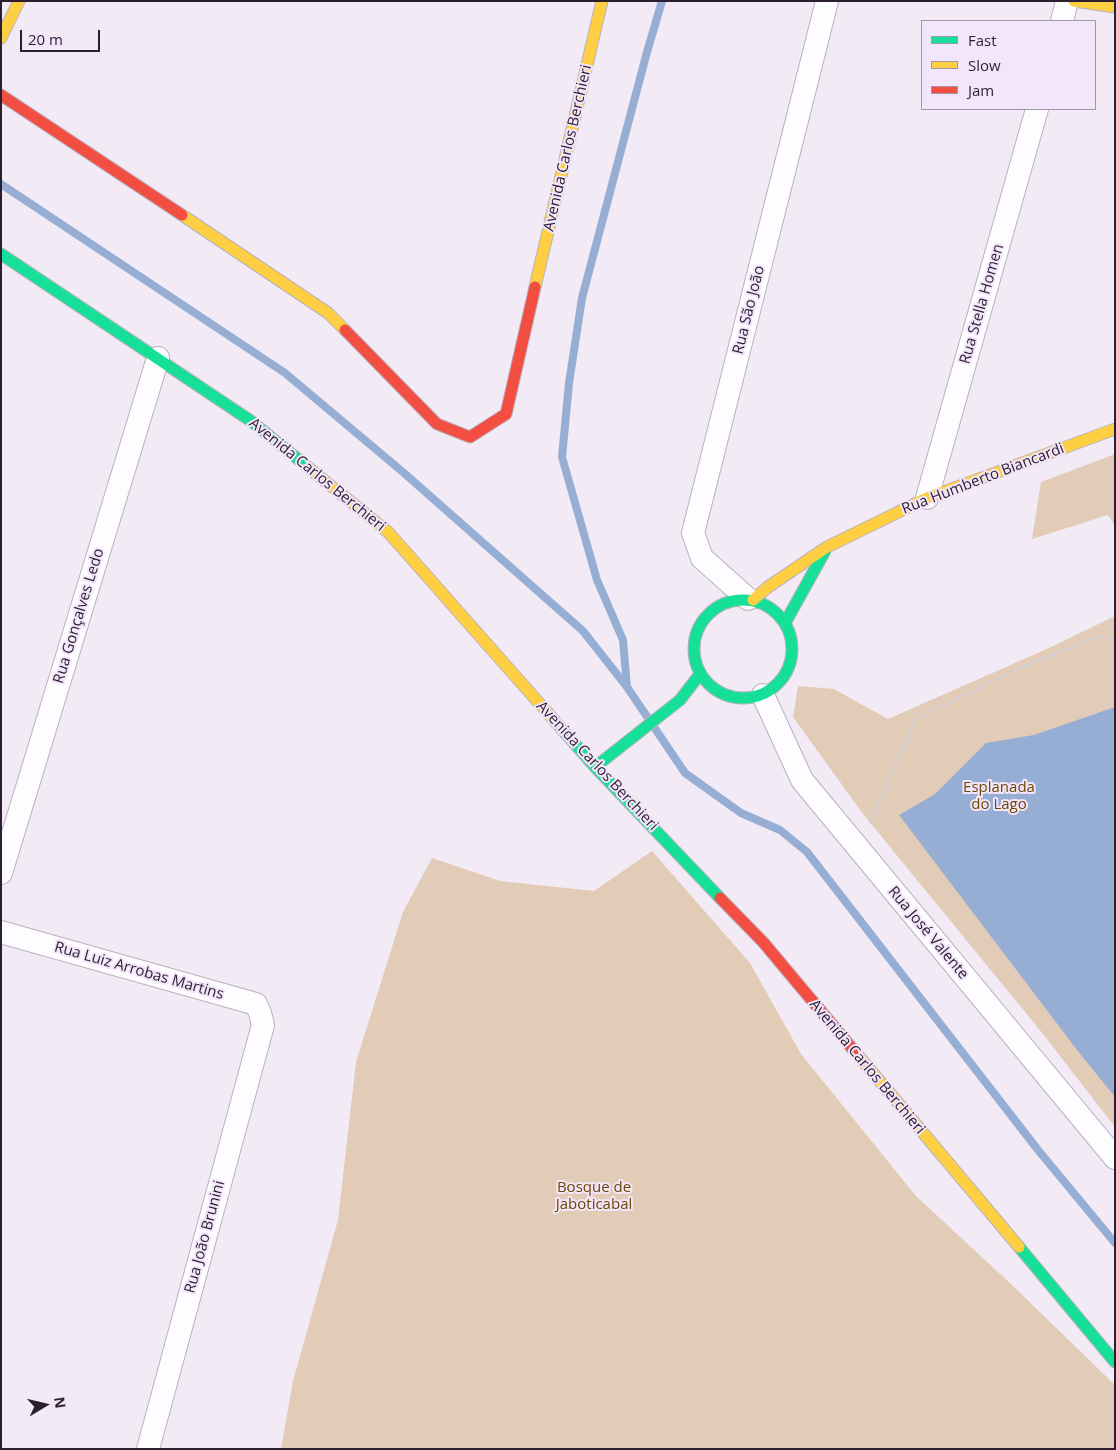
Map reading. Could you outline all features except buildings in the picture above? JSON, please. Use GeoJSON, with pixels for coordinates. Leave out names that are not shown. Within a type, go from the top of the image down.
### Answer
{"type":"FeatureCollection","features":[{"type":"Feature","properties":{"kind":"main road"},"geometry":{"type":"LineString","coordinates":[[1,38],[19,1]]}},
{"type":"Feature","properties":{"kind":"main road","name":"Avenida Carlos Berchieri"},"geometry":{"type":"LineString","coordinates":[[1,95],[328,313],[437,424],[470,437],[506,414],[602,1]]}},
{"type":"Feature","properties":{"kind":"main road"},"geometry":{"type":"LineString","coordinates":[[1074,1],[1115,7]]}},
{"type":"Feature","properties":{"kind":"main road","name":"Avenida Carlos Berchieri"},"geometry":{"type":"LineString","coordinates":[[1,254],[251,421],[388,532],[595,767],[763,942],[1115,1362]]}},
{"type":"Feature","properties":{"kind":"main road","name":"Rua Humberto Biancardi"},"geometry":{"type":"LineString","coordinates":[[751,600],[827,548],[927,498],[1115,429]]}},
{"type":"Feature","properties":{"kind":"main road"},"geometry":{"type":"LineString","coordinates":[[785,623],[827,548]]}},
{"type":"Feature","properties":{"kind":"main road"},"geometry":{"type":"LineString","coordinates":[[733,600],[751,600],[771,608],[785,623],[790,634],[792,648],[790,661],[785,674],[776,686],[763,695],[736,698],[723,695],[712,688],[700,674],[694,659],[693,644],[697,628],[706,615],[718,605],[733,600]]}},
{"type":"Feature","properties":{"kind":"main road"},"geometry":{"type":"LineString","coordinates":[[595,767],[680,700],[700,674]]}},
{"type":"Feature","properties":{"kind":"main road"},"geometry":{"type":"LineString","coordinates":[[680,700],[712,688]]}},
{"type":"Feature","properties":{"kind":"street","name":"Rua São João"},"geometry":{"type":"LineString","coordinates":[[751,600],[702,558],[693,533],[827,1]]}},
{"type":"Feature","properties":{"kind":"street"},"geometry":{"type":"LineString","coordinates":[[1062,20],[1067,1]]}},
{"type":"Feature","properties":{"kind":"street","name":"Rua Stella Homen"},"geometry":{"type":"LineString","coordinates":[[927,498],[1037,110]]}},
{"type":"Feature","properties":{"kind":"street","name":"Rua Gonçalves Ledo"},"geometry":{"type":"LineString","coordinates":[[1,873],[158,358]]}},
{"type":"Feature","properties":{"kind":"street","name":"Rua José Valente"},"geometry":{"type":"LineString","coordinates":[[763,695],[802,780],[1115,1158]]}},
{"type":"Feature","properties":{"kind":"street","name":"Rua Luiz Arrobas Martins"},"geometry":{"type":"LineString","coordinates":[[1,932],[256,1004],[263,1025]]}},
{"type":"Feature","properties":{"kind":"street","name":"Rua João Brunini"},"geometry":{"type":"LineString","coordinates":[[148,1449],[263,1025]]}},
{"type":"Feature","properties":{"kind":"path"},"geometry":{"type":"LineString","coordinates":[[858,848],[915,720],[1015,670],[1099,636],[1115,639]]}},
{"type":"Feature","properties":{"kind":"green space"},"geometry":{"type":"Polygon","coordinates":[[[1115,454],[1115,526],[1108,515],[1032,539],[1041,482],[1115,454]]]}},
{"type":"Feature","properties":{"kind":"green space","name":"Esplanada do Lago"},"geometry":{"type":"Polygon","coordinates":[[[1115,616],[1115,1127],[1043,1034],[863,814],[793,717],[798,686],[834,689],[888,719],[1049,648],[1115,616]]]}},
{"type":"Feature","properties":{"kind":"green space","name":"Bosque de Jaboticabal"},"geometry":{"type":"Polygon","coordinates":[[[652,851],[750,963],[801,1054],[916,1196],[1013,1286],[1115,1385],[1115,1449],[281,1449],[293,1381],[338,1220],[356,1062],[403,912],[432,858],[500,881],[594,891],[652,851]]]}},
{"type":"Feature","properties":{"kind":"water"},"geometry":{"type":"Polygon","coordinates":[[[1115,707],[1115,1097],[1077,1050],[899,815],[935,794],[986,743],[1034,735],[1115,707]]]}},
{"type":"Feature","properties":{"kind":"waterway"},"geometry":{"type":"LineString","coordinates":[[627,687],[623,640],[597,580],[562,457],[569,383],[582,298],[662,1]]}},
{"type":"Feature","properties":{"kind":"waterway"},"geometry":{"type":"LineString","coordinates":[[1,184],[285,373],[404,473],[583,631],[627,687],[685,773],[741,813],[780,830],[807,852],[1038,1150],[1115,1243]]}},
{"type":"Feature","properties":{"kind":"traffic: fast"},"geometry":{"type":"LineString","coordinates":[[1,254],[251,421],[310,469]]}},
{"type":"Feature","properties":{"kind":"traffic: fast"},"geometry":{"type":"LineString","coordinates":[[785,623],[825,551]]}},
{"type":"Feature","properties":{"kind":"traffic: fast"},"geometry":{"type":"LineString","coordinates":[[733,600],[753,600],[762,603],[778,614],[789,630],[792,639],[792,649],[792,659],[789,668],[778,684],[762,695],[753,698],[733,698],[716,690],[702,676],[694,659],[694,639],[702,622],[716,608],[733,600]]}},
{"type":"Feature","properties":{"kind":"traffic: fast"},"geometry":{"type":"LineString","coordinates":[[595,767],[680,700],[700,674]]}},
{"type":"Feature","properties":{"kind":"traffic: fast"},"geometry":{"type":"LineString","coordinates":[[554,720],[595,767],[720,898]]}},
{"type":"Feature","properties":{"kind":"traffic: fast"},"geometry":{"type":"LineString","coordinates":[[1019,1247],[1115,1362]]}},
{"type":"Feature","properties":{"kind":"traffic: slow"},"geometry":{"type":"LineString","coordinates":[[1,38],[19,1]]}},
{"type":"Feature","properties":{"kind":"traffic: slow"},"geometry":{"type":"LineString","coordinates":[[535,287],[602,1]]}},
{"type":"Feature","properties":{"kind":"traffic: slow"},"geometry":{"type":"LineString","coordinates":[[1074,1],[1115,7]]}},
{"type":"Feature","properties":{"kind":"traffic: slow"},"geometry":{"type":"LineString","coordinates":[[182,215],[328,313],[345,330]]}},
{"type":"Feature","properties":{"kind":"traffic: slow"},"geometry":{"type":"LineString","coordinates":[[753,600],[768,587],[827,547],[927,498],[1115,429]]}},
{"type":"Feature","properties":{"kind":"traffic: slow"},"geometry":{"type":"LineString","coordinates":[[310,469],[388,532],[554,720]]}},
{"type":"Feature","properties":{"kind":"traffic: slow"},"geometry":{"type":"LineString","coordinates":[[856,1053],[1019,1247]]}},
{"type":"Feature","properties":{"kind":"traffic: jam"},"geometry":{"type":"LineString","coordinates":[[1,95],[182,215]]}},
{"type":"Feature","properties":{"kind":"traffic: jam"},"geometry":{"type":"LineString","coordinates":[[345,330],[437,424],[470,437],[506,414],[535,287]]}},
{"type":"Feature","properties":{"kind":"traffic: jam"},"geometry":{"type":"LineString","coordinates":[[720,898],[763,942],[856,1053]]}}]}
